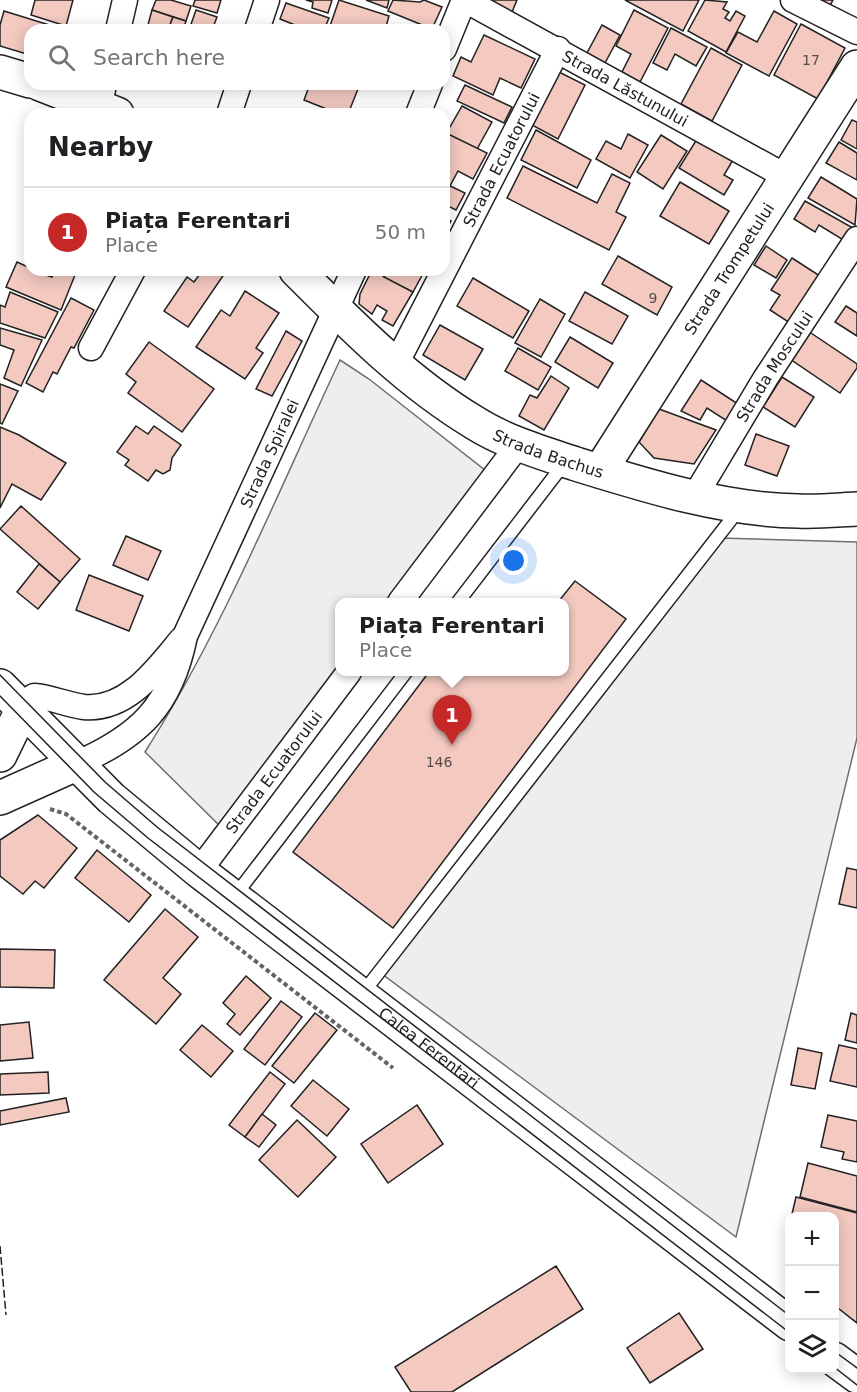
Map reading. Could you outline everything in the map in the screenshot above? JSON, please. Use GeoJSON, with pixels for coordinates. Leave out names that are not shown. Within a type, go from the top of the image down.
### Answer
{"type":"FeatureCollection","features":[{"type":"Feature","properties":{"kind":"street"},"geometry":{"type":"LineString","coordinates":[[119,24],[125,0]]}},
{"type":"Feature","properties":{"kind":"street"},"geometry":{"type":"LineString","coordinates":[[259,24],[267,0]]}},
{"type":"Feature","properties":{"kind":"street"},"geometry":{"type":"LineString","coordinates":[[450,35],[465,0]]}},
{"type":"Feature","properties":{"kind":"street","name":"Strada Lăstunului"},"geometry":{"type":"LineString","coordinates":[[465,0],[558,49],[787,177]]}},
{"type":"Feature","properties":{"kind":"street"},"geometry":{"type":"LineString","coordinates":[[793,0],[857,32]]}},
{"type":"Feature","properties":{"kind":"street","name":"Strada Ecuatorului"},"geometry":{"type":"LineString","coordinates":[[450,259],[558,49]]}},
{"type":"Feature","properties":{"kind":"street","name":"Strada Trompetului"},"geometry":{"type":"LineString","coordinates":[[600,471],[857,67]]}},
{"type":"Feature","properties":{"kind":"street"},"geometry":{"type":"LineString","coordinates":[[0,72],[24,79]]}},
{"type":"Feature","properties":{"kind":"street"},"geometry":{"type":"LineString","coordinates":[[64,90],[107,101]]}},
{"type":"Feature","properties":{"kind":"street"},"geometry":{"type":"LineString","coordinates":[[231,108],[237,90]]}},
{"type":"Feature","properties":{"kind":"street"},"geometry":{"type":"LineString","coordinates":[[420,108],[428,90]]}},
{"type":"Feature","properties":{"kind":"street","name":"Strada Moscului"},"geometry":{"type":"LineString","coordinates":[[695,496],[765,378],[857,239]]}},
{"type":"Feature","properties":{"kind":"street"},"geometry":{"type":"LineString","coordinates":[[91,348],[131,276]]}},
{"type":"Feature","properties":{"kind":"street","name":"Strada Bachus"},"geometry":{"type":"LineString","coordinates":[[302,276],[395,366],[478,425],[519,444],[600,471],[741,506],[797,511],[857,509]]}},
{"type":"Feature","properties":{"kind":"street","name":"Strada Spiralei"},"geometry":{"type":"LineString","coordinates":[[76,764],[110,748],[143,724],[166,692],[179,663],[185,636],[338,311],[352,276]]}},
{"type":"Feature","properties":{"kind":"street","name":"Strada Ecuatorului"},"geometry":{"type":"LineString","coordinates":[[395,366],[441,276]]}},
{"type":"Feature","properties":{"kind":"street"},"geometry":{"type":"LineString","coordinates":[[404,598],[519,444]]}},
{"type":"Feature","properties":{"kind":"street","name":"Strada Spiralei"},"geometry":{"type":"LineString","coordinates":[[7,702],[34,696],[86,707],[116,702],[147,679],[185,636]]}},
{"type":"Feature","properties":{"kind":"street","name":"Strada Ecuatorului"},"geometry":{"type":"LineString","coordinates":[[199,871],[346,676]]}},
{"type":"Feature","properties":{"kind":"street"},"geometry":{"type":"LineString","coordinates":[[0,755],[19,716],[7,702]]}},
{"type":"Feature","properties":{"kind":"street","name":"Calea Ferentari"},"geometry":{"type":"LineString","coordinates":[[7,702],[123,809],[199,871],[785,1321]]}},
{"type":"Feature","properties":{"kind":"street"},"geometry":{"type":"LineString","coordinates":[[0,798],[76,764]]}},
{"type":"Feature","properties":{"kind":"street"},"geometry":{"type":"LineString","coordinates":[[839,1363],[857,1376]]}},
{"type":"Feature","properties":{"kind":"lane"},"geometry":{"type":"LineString","coordinates":[[462,598],[566,460]]}},
{"type":"Feature","properties":{"kind":"lane"},"geometry":{"type":"LineString","coordinates":[[361,995],[741,506]]}},
{"type":"Feature","properties":{"kind":"lane"},"geometry":{"type":"LineString","coordinates":[[233,898],[403,676]]}},
{"type":"Feature","properties":{"kind":"path"},"geometry":{"type":"LineString","coordinates":[[46,808],[66,813],[254,963],[393,1068]]}},
{"type":"Feature","properties":{"kind":"shaded area"},"geometry":{"type":"Polygon","coordinates":[[[340,360],[369,379],[486,471],[391,598],[335,598],[335,672],[220,826],[145,752],[200,657],[272,510],[340,360]]]}},
{"type":"Feature","properties":{"kind":"shaded area"},"geometry":{"type":"Polygon","coordinates":[[[720,538],[857,542],[857,738],[736,1237],[382,974],[720,538]]]}},
{"type":"Feature","properties":{"kind":"building"},"geometry":{"type":"Polygon","coordinates":[[[35,0],[73,0],[67,24],[31,15],[35,0]]]}},
{"type":"Feature","properties":{"kind":"building"},"geometry":{"type":"Polygon","coordinates":[[[156,0],[171,0],[191,6],[186,21],[152,10],[156,0]]]}},
{"type":"Feature","properties":{"kind":"building"},"geometry":{"type":"Polygon","coordinates":[[[195,0],[221,0],[217,13],[193,6],[195,0]]]}},
{"type":"Feature","properties":{"kind":"building"},"geometry":{"type":"Polygon","coordinates":[[[306,0],[332,0],[328,13],[312,8],[313,2],[306,0]]]}},
{"type":"Feature","properties":{"kind":"building"},"geometry":{"type":"Polygon","coordinates":[[[339,0],[389,16],[387,24],[331,24],[339,0]]]}},
{"type":"Feature","properties":{"kind":"building"},"geometry":{"type":"Polygon","coordinates":[[[366,0],[389,0],[387,8],[366,0]]]}},
{"type":"Feature","properties":{"kind":"building"},"geometry":{"type":"Polygon","coordinates":[[[393,0],[420,2],[424,0],[442,7],[434,24],[420,24],[388,11],[393,0]]]}},
{"type":"Feature","properties":{"kind":"building"},"geometry":{"type":"Polygon","coordinates":[[[483,0],[517,0],[512,12],[483,0]]]}},
{"type":"Feature","properties":{"kind":"building"},"geometry":{"type":"Polygon","coordinates":[[[625,0],[699,0],[683,31],[625,0]]]}},
{"type":"Feature","properties":{"kind":"building"},"geometry":{"type":"Polygon","coordinates":[[[705,0],[727,2],[723,9],[729,12],[725,18],[730,21],[736,11],[745,16],[726,52],[688,31],[705,0]]]}},
{"type":"Feature","properties":{"kind":"building"},"geometry":{"type":"Polygon","coordinates":[[[806,0],[833,0],[827,11],[806,0]]]}},
{"type":"Feature","properties":{"kind":"building"},"geometry":{"type":"Polygon","coordinates":[[[286,3],[329,18],[326,24],[292,24],[280,19],[286,3]]]}},
{"type":"Feature","properties":{"kind":"building"},"geometry":{"type":"Polygon","coordinates":[[[152,10],[173,17],[170,24],[148,24],[152,10]]]}},
{"type":"Feature","properties":{"kind":"building"},"geometry":{"type":"Polygon","coordinates":[[[196,10],[217,17],[214,24],[191,24],[196,10]]]}},
{"type":"Feature","properties":{"kind":"building"},"geometry":{"type":"Polygon","coordinates":[[[634,10],[668,28],[640,82],[622,72],[631,54],[616,46],[634,10]]]}},
{"type":"Feature","properties":{"kind":"building"},"geometry":{"type":"Polygon","coordinates":[[[4,11],[46,24],[24,24],[24,53],[0,46],[0,25],[4,11]]]}},
{"type":"Feature","properties":{"kind":"building"},"geometry":{"type":"Polygon","coordinates":[[[774,11],[797,24],[769,76],[726,53],[738,32],[757,42],[774,11]]]}},
{"type":"Feature","properties":{"kind":"building"},"geometry":{"type":"Polygon","coordinates":[[[173,17],[186,21],[185,24],[170,24],[173,17]]]}},
{"type":"Feature","properties":{"kind":"building"},"geometry":{"type":"Polygon","coordinates":[[[801,24],[845,48],[818,99],[774,75],[801,24]]]}},
{"type":"Feature","properties":{"kind":"building"},"geometry":{"type":"Polygon","coordinates":[[[602,25],[620,35],[605,63],[587,53],[602,25]]]}},
{"type":"Feature","properties":{"kind":"building"},"geometry":{"type":"Polygon","coordinates":[[[671,28],[707,47],[696,66],[675,54],[667,70],[653,63],[671,28]]]}},
{"type":"Feature","properties":{"kind":"building"},"geometry":{"type":"Polygon","coordinates":[[[484,35],[535,59],[521,88],[500,78],[493,95],[453,76],[461,57],[471,62],[484,35]]]}},
{"type":"Feature","properties":{"kind":"building"},"geometry":{"type":"Polygon","coordinates":[[[711,48],[742,65],[712,121],[681,104],[711,48]]]}},
{"type":"Feature","properties":{"kind":"building"},"geometry":{"type":"Polygon","coordinates":[[[559,72],[585,85],[558,139],[532,125],[559,72]]]}},
{"type":"Feature","properties":{"kind":"building"},"geometry":{"type":"Polygon","coordinates":[[[465,85],[512,107],[504,123],[457,101],[465,85]]]}},
{"type":"Feature","properties":{"kind":"building"},"geometry":{"type":"Polygon","coordinates":[[[308,90],[358,90],[350,108],[324,108],[304,100],[308,90]]]}},
{"type":"Feature","properties":{"kind":"building"},"geometry":{"type":"Polygon","coordinates":[[[462,106],[492,122],[477,149],[450,136],[450,127],[462,106]]]}},
{"type":"Feature","properties":{"kind":"building"},"geometry":{"type":"Polygon","coordinates":[[[852,120],[857,122],[857,149],[841,140],[852,120]]]}},
{"type":"Feature","properties":{"kind":"building"},"geometry":{"type":"Polygon","coordinates":[[[536,130],[591,160],[577,188],[521,160],[536,130]]]}},
{"type":"Feature","properties":{"kind":"building"},"geometry":{"type":"Polygon","coordinates":[[[628,134],[648,145],[630,178],[596,159],[606,141],[621,149],[628,134]]]}},
{"type":"Feature","properties":{"kind":"building"},"geometry":{"type":"Polygon","coordinates":[[[450,135],[487,153],[473,179],[458,171],[450,186],[450,135]]]}},
{"type":"Feature","properties":{"kind":"building"},"geometry":{"type":"Polygon","coordinates":[[[661,135],[687,151],[663,189],[637,172],[661,135]]]}},
{"type":"Feature","properties":{"kind":"building"},"geometry":{"type":"Polygon","coordinates":[[[697,139],[733,160],[724,175],[733,180],[724,195],[679,168],[697,139]]]}},
{"type":"Feature","properties":{"kind":"building"},"geometry":{"type":"Polygon","coordinates":[[[839,142],[857,153],[857,180],[826,163],[839,142]]]}},
{"type":"Feature","properties":{"kind":"building"},"geometry":{"type":"Polygon","coordinates":[[[523,166],[597,203],[612,174],[630,183],[616,212],[626,217],[609,250],[507,198],[523,166]]]}},
{"type":"Feature","properties":{"kind":"building"},"geometry":{"type":"Polygon","coordinates":[[[821,177],[857,199],[855,225],[808,198],[821,177]]]}},
{"type":"Feature","properties":{"kind":"building"},"geometry":{"type":"Polygon","coordinates":[[[680,182],[729,211],[709,244],[660,216],[680,182]]]}},
{"type":"Feature","properties":{"kind":"building"},"geometry":{"type":"Polygon","coordinates":[[[450,186],[465,193],[456,210],[450,207],[450,186]]]}},
{"type":"Feature","properties":{"kind":"building"},"geometry":{"type":"Polygon","coordinates":[[[805,201],[853,228],[845,241],[819,225],[815,232],[794,219],[805,201]]]}},
{"type":"Feature","properties":{"kind":"building"},"geometry":{"type":"Polygon","coordinates":[[[766,246],[787,260],[776,278],[754,265],[766,246]]]}},
{"type":"Feature","properties":{"kind":"building"},"geometry":{"type":"Polygon","coordinates":[[[618,256],[672,287],[657,315],[602,284],[618,256]]]}},
{"type":"Feature","properties":{"kind":"building"},"geometry":{"type":"Polygon","coordinates":[[[792,258],[820,276],[790,323],[770,310],[780,295],[771,290],[792,258]]]}},
{"type":"Feature","properties":{"kind":"building"},"geometry":{"type":"Polygon","coordinates":[[[17,262],[24,265],[24,276],[75,276],[61,310],[6,287],[17,262]]]}},
{"type":"Feature","properties":{"kind":"building"},"geometry":{"type":"Polygon","coordinates":[[[198,276],[223,276],[188,327],[164,311],[187,277],[194,282],[198,276]]]}},
{"type":"Feature","properties":{"kind":"building"},"geometry":{"type":"Polygon","coordinates":[[[369,276],[383,276],[413,292],[393,326],[382,320],[387,311],[377,305],[372,314],[359,304],[360,294],[369,276]]]}},
{"type":"Feature","properties":{"kind":"building"},"geometry":{"type":"Polygon","coordinates":[[[385,276],[422,276],[413,292],[385,276]]]}},
{"type":"Feature","properties":{"kind":"building"},"geometry":{"type":"Polygon","coordinates":[[[473,278],[529,311],[513,338],[457,306],[473,278]]]}},
{"type":"Feature","properties":{"kind":"building"},"geometry":{"type":"Polygon","coordinates":[[[245,291],[279,313],[256,348],[263,353],[245,379],[196,347],[221,310],[230,316],[245,291]]]}},
{"type":"Feature","properties":{"kind":"building"},"geometry":{"type":"Polygon","coordinates":[[[10,292],[58,312],[45,338],[0,323],[0,305],[5,307],[10,292]]]}},
{"type":"Feature","properties":{"kind":"building"},"geometry":{"type":"Polygon","coordinates":[[[585,292],[628,316],[612,344],[569,321],[585,292]]]}},
{"type":"Feature","properties":{"kind":"building"},"geometry":{"type":"Polygon","coordinates":[[[71,298],[94,310],[74,348],[71,347],[57,374],[53,372],[43,392],[26,383],[71,298]]]}},
{"type":"Feature","properties":{"kind":"building"},"geometry":{"type":"Polygon","coordinates":[[[540,299],[565,314],[541,357],[515,343],[540,299]]]}},
{"type":"Feature","properties":{"kind":"building"},"geometry":{"type":"Polygon","coordinates":[[[846,306],[857,313],[857,336],[835,322],[846,306]]]}},
{"type":"Feature","properties":{"kind":"building"},"geometry":{"type":"Polygon","coordinates":[[[440,325],[483,349],[465,380],[423,355],[440,325]]]}},
{"type":"Feature","properties":{"kind":"building"},"geometry":{"type":"Polygon","coordinates":[[[0,328],[42,340],[21,386],[4,378],[14,350],[0,345],[0,328]]]}},
{"type":"Feature","properties":{"kind":"building"},"geometry":{"type":"Polygon","coordinates":[[[286,331],[302,341],[272,396],[256,389],[286,331]]]}},
{"type":"Feature","properties":{"kind":"building"},"geometry":{"type":"Polygon","coordinates":[[[808,331],[857,364],[857,368],[840,393],[790,359],[808,331]]]}},
{"type":"Feature","properties":{"kind":"building"},"geometry":{"type":"Polygon","coordinates":[[[570,337],[613,363],[598,388],[555,362],[570,337]]]}},
{"type":"Feature","properties":{"kind":"building"},"geometry":{"type":"Polygon","coordinates":[[[149,342],[214,389],[182,432],[128,393],[136,382],[126,374],[149,342]]]}},
{"type":"Feature","properties":{"kind":"building"},"geometry":{"type":"Polygon","coordinates":[[[518,348],[551,367],[538,390],[505,371],[518,348]]]}},
{"type":"Feature","properties":{"kind":"building"},"geometry":{"type":"Polygon","coordinates":[[[551,376],[569,388],[544,430],[519,416],[530,395],[537,398],[551,376]]]}},
{"type":"Feature","properties":{"kind":"building"},"geometry":{"type":"Polygon","coordinates":[[[782,377],[814,397],[795,427],[763,407],[782,377]]]}},
{"type":"Feature","properties":{"kind":"building"},"geometry":{"type":"Polygon","coordinates":[[[701,380],[738,404],[727,421],[707,408],[700,420],[681,411],[701,380]]]}},
{"type":"Feature","properties":{"kind":"building"},"geometry":{"type":"Polygon","coordinates":[[[0,384],[18,391],[2,424],[0,423],[0,384]]]}},
{"type":"Feature","properties":{"kind":"building"},"geometry":{"type":"Polygon","coordinates":[[[659,409],[716,430],[694,464],[654,458],[639,442],[659,409]]]}},
{"type":"Feature","properties":{"kind":"building"},"geometry":{"type":"Polygon","coordinates":[[[136,426],[148,434],[154,426],[181,445],[172,458],[170,470],[163,474],[156,470],[148,481],[125,465],[129,460],[117,452],[136,426]]]}},
{"type":"Feature","properties":{"kind":"building"},"geometry":{"type":"Polygon","coordinates":[[[0,427],[19,435],[66,463],[41,500],[12,484],[0,508],[0,427]]]}},
{"type":"Feature","properties":{"kind":"building"},"geometry":{"type":"Polygon","coordinates":[[[756,434],[789,446],[777,476],[745,465],[756,434]]]}},
{"type":"Feature","properties":{"kind":"building"},"geometry":{"type":"Polygon","coordinates":[[[21,506],[80,559],[60,582],[0,529],[21,506]]]}},
{"type":"Feature","properties":{"kind":"building"},"geometry":{"type":"Polygon","coordinates":[[[126,536],[161,551],[148,580],[113,565],[126,536]]]}},
{"type":"Feature","properties":{"kind":"building"},"geometry":{"type":"Polygon","coordinates":[[[39,564],[60,582],[38,609],[17,592],[39,564]]]}},
{"type":"Feature","properties":{"kind":"building"},"geometry":{"type":"Polygon","coordinates":[[[89,575],[143,596],[129,631],[76,610],[89,575]]]}},
{"type":"Feature","properties":{"kind":"building"},"geometry":{"type":"Polygon","coordinates":[[[575,581],[626,619],[393,928],[293,852],[426,676],[569,676],[569,598],[561,598],[575,581]]]}},
{"type":"Feature","properties":{"kind":"building"},"geometry":{"type":"Polygon","coordinates":[[[38,815],[77,848],[44,888],[35,881],[23,894],[0,876],[0,840],[38,815]]]}},
{"type":"Feature","properties":{"kind":"building"},"geometry":{"type":"Polygon","coordinates":[[[97,850],[151,895],[129,922],[75,878],[97,850]]]}},
{"type":"Feature","properties":{"kind":"building"},"geometry":{"type":"Polygon","coordinates":[[[847,868],[857,870],[857,908],[839,904],[847,868]]]}},
{"type":"Feature","properties":{"kind":"building"},"geometry":{"type":"Polygon","coordinates":[[[165,909],[198,937],[163,978],[181,994],[156,1024],[104,980],[165,909]]]}},
{"type":"Feature","properties":{"kind":"building"},"geometry":{"type":"Polygon","coordinates":[[[0,949],[55,950],[54,988],[0,987],[0,949]]]}},
{"type":"Feature","properties":{"kind":"building"},"geometry":{"type":"Polygon","coordinates":[[[246,976],[271,998],[240,1035],[227,1024],[235,1014],[223,1003],[246,976]]]}},
{"type":"Feature","properties":{"kind":"building"},"geometry":{"type":"Polygon","coordinates":[[[281,1001],[302,1017],[265,1065],[244,1049],[281,1001]]]}},
{"type":"Feature","properties":{"kind":"building"},"geometry":{"type":"Polygon","coordinates":[[[315,1013],[337,1030],[294,1083],[272,1066],[315,1013]]]}},
{"type":"Feature","properties":{"kind":"building"},"geometry":{"type":"Polygon","coordinates":[[[851,1013],[857,1015],[857,1043],[845,1040],[851,1013]]]}},
{"type":"Feature","properties":{"kind":"building"},"geometry":{"type":"Polygon","coordinates":[[[29,1022],[33,1058],[0,1061],[0,1025],[29,1022]]]}},
{"type":"Feature","properties":{"kind":"building"},"geometry":{"type":"Polygon","coordinates":[[[202,1025],[233,1051],[211,1077],[180,1050],[202,1025]]]}},
{"type":"Feature","properties":{"kind":"building"},"geometry":{"type":"Polygon","coordinates":[[[839,1045],[857,1049],[857,1087],[830,1081],[839,1045]]]}},
{"type":"Feature","properties":{"kind":"building"},"geometry":{"type":"Polygon","coordinates":[[[798,1048],[822,1053],[815,1089],[791,1085],[798,1048]]]}},
{"type":"Feature","properties":{"kind":"building"},"geometry":{"type":"Polygon","coordinates":[[[48,1072],[49,1093],[0,1095],[0,1074],[48,1072]]]}},
{"type":"Feature","properties":{"kind":"building"},"geometry":{"type":"Polygon","coordinates":[[[270,1072],[285,1084],[245,1137],[229,1125],[270,1072]]]}},
{"type":"Feature","properties":{"kind":"building"},"geometry":{"type":"Polygon","coordinates":[[[313,1080],[349,1109],[327,1136],[291,1106],[313,1080]]]}},
{"type":"Feature","properties":{"kind":"building"},"geometry":{"type":"Polygon","coordinates":[[[66,1098],[69,1112],[0,1125],[0,1111],[66,1098]]]}},
{"type":"Feature","properties":{"kind":"building"},"geometry":{"type":"Polygon","coordinates":[[[417,1105],[443,1144],[388,1183],[361,1144],[417,1105]]]}},
{"type":"Feature","properties":{"kind":"building"},"geometry":{"type":"Polygon","coordinates":[[[262,1114],[276,1125],[259,1147],[245,1137],[262,1114]]]}},
{"type":"Feature","properties":{"kind":"building"},"geometry":{"type":"Polygon","coordinates":[[[828,1115],[857,1121],[857,1162],[842,1159],[844,1152],[821,1147],[828,1115]]]}},
{"type":"Feature","properties":{"kind":"building"},"geometry":{"type":"Polygon","coordinates":[[[297,1120],[336,1157],[298,1197],[259,1160],[297,1120]]]}},
{"type":"Feature","properties":{"kind":"building"},"geometry":{"type":"Polygon","coordinates":[[[808,1163],[857,1176],[857,1212],[800,1197],[808,1163]]]}},
{"type":"Feature","properties":{"kind":"building"},"geometry":{"type":"Polygon","coordinates":[[[796,1197],[857,1213],[857,1323],[839,1309],[839,1212],[792,1212],[796,1197]]]}},
{"type":"Feature","properties":{"kind":"building"},"geometry":{"type":"Polygon","coordinates":[[[556,1266],[583,1309],[452,1392],[411,1392],[395,1367],[556,1266]]]}},
{"type":"Feature","properties":{"kind":"building"},"geometry":{"type":"Polygon","coordinates":[[[679,1313],[703,1349],[650,1383],[627,1348],[679,1313]]]}},
{"type":"Feature","properties":{"kind":"tram line"},"geometry":{"type":"LineString","coordinates":[[0,675],[105,782],[157,827],[785,1312]]}},
{"type":"Feature","properties":{"kind":"tram line"},"geometry":{"type":"LineString","coordinates":[[0,696],[94,792],[148,838],[785,1329]]}},
{"type":"Feature","properties":{"kind":"tram line"},"geometry":{"type":"LineString","coordinates":[[839,1355],[857,1368]]}},
{"type":"Feature","properties":{"kind":"tram line"},"geometry":{"type":"LineString","coordinates":[[839,1371],[857,1385]]}},
{"type":"Feature","properties":{"kind":"fence"},"geometry":{"type":"LineString","coordinates":[[0,1246],[6,1315]]}},
{"type":"Feature","properties":{"kind":"place","name":"Piața Ferentari"},"geometry":{"type":"Point","coordinates":[452,745]}}]}
